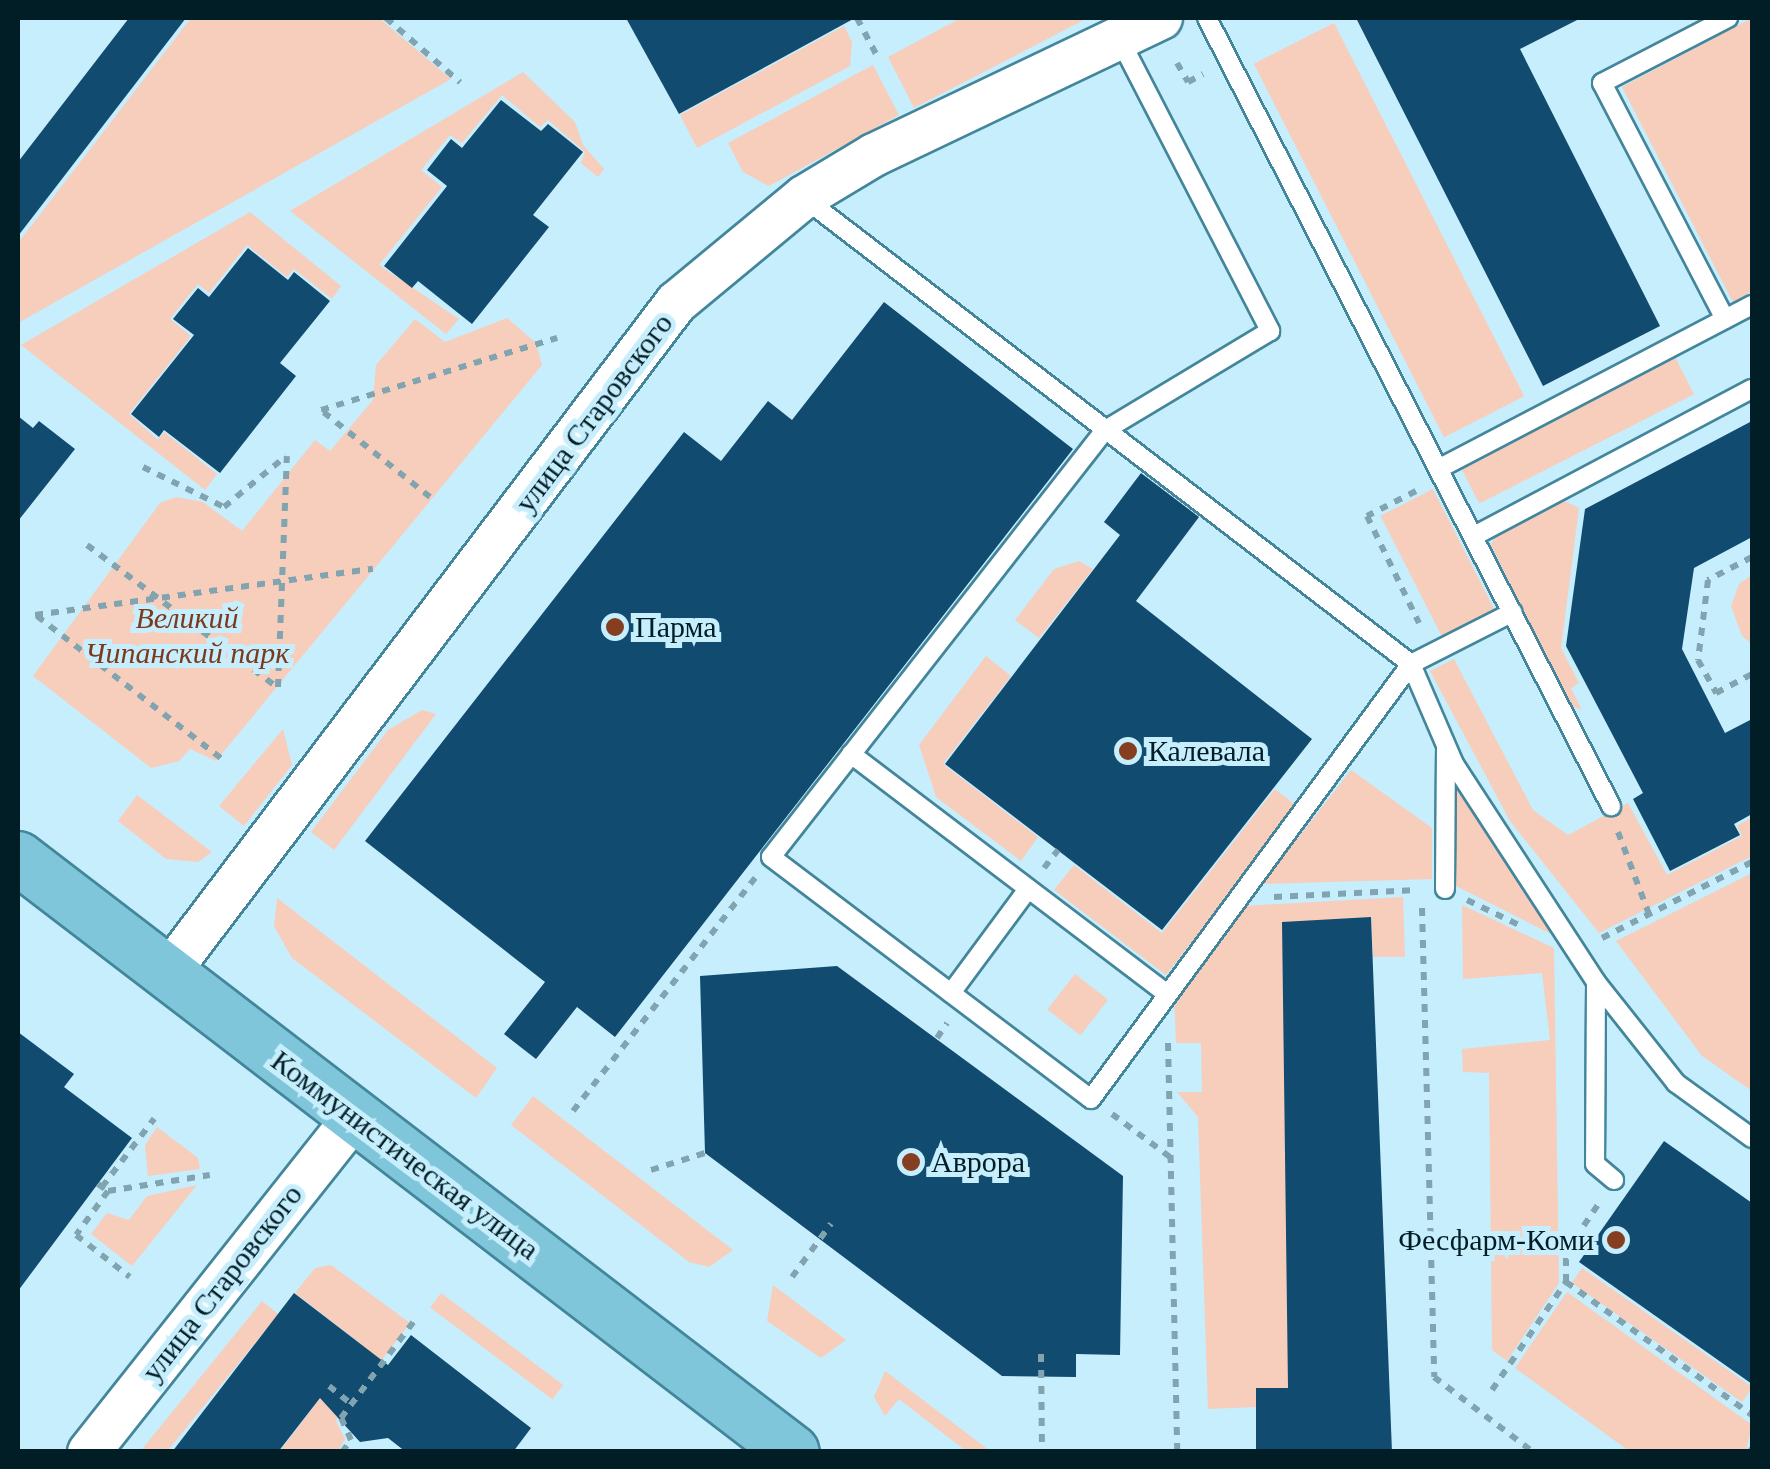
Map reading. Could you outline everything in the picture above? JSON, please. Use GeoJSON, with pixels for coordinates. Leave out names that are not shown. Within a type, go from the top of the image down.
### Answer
{"type":"FeatureCollection","features":[{"type":"Feature","properties":{"kind":"main road","name":"Коммунистическая улица"},"geometry":{"type":"LineString","coordinates":[[18,858],[793,1452]]}},
{"type":"Feature","properties":{"kind":"street","name":"улица Старовского"},"geometry":{"type":"LineString","coordinates":[[168,973],[676,304],[804,198],[874,155],[1162,18]]}},
{"type":"Feature","properties":{"kind":"street","name":"улица Старовского"},"geometry":{"type":"LineString","coordinates":[[90,1452],[355,1116]]}},
{"type":"Feature","properties":{"kind":"lane"},"geometry":{"type":"LineString","coordinates":[[1207,18],[1436,475],[1514,612],[1610,806]]}},
{"type":"Feature","properties":{"kind":"lane"},"geometry":{"type":"LineString","coordinates":[[1724,18],[1602,82],[1724,319]]}},
{"type":"Feature","properties":{"kind":"lane"},"geometry":{"type":"LineString","coordinates":[[1119,38],[1270,332],[1105,430],[771,858],[1090,1098],[1411,664],[1514,612]]}},
{"type":"Feature","properties":{"kind":"lane"},"geometry":{"type":"LineString","coordinates":[[804,198],[1411,664],[1446,745],[1596,982],[1676,1083],[1752,1138]]}},
{"type":"Feature","properties":{"kind":"lane"},"geometry":{"type":"LineString","coordinates":[[1436,475],[1752,305]]}},
{"type":"Feature","properties":{"kind":"lane"},"geometry":{"type":"LineString","coordinates":[[1474,536],[1752,390]]}},
{"type":"Feature","properties":{"kind":"lane"},"geometry":{"type":"LineString","coordinates":[[1444,889],[1446,745]]}},
{"type":"Feature","properties":{"kind":"lane"},"geometry":{"type":"LineString","coordinates":[[851,754],[1167,994]]}},
{"type":"Feature","properties":{"kind":"lane"},"geometry":{"type":"LineString","coordinates":[[950,993],[1028,889]]}},
{"type":"Feature","properties":{"kind":"lane"},"geometry":{"type":"LineString","coordinates":[[1596,982],[1595,1164],[1614,1180]]}},
{"type":"Feature","properties":{"kind":"path"},"geometry":{"type":"LineString","coordinates":[[386,18],[460,82]]}},
{"type":"Feature","properties":{"kind":"path"},"geometry":{"type":"LineString","coordinates":[[856,18],[876,54]]}},
{"type":"Feature","properties":{"kind":"path"},"geometry":{"type":"LineString","coordinates":[[1178,63],[1188,82],[1219,67]]}},
{"type":"Feature","properties":{"kind":"path"},"geometry":{"type":"LineString","coordinates":[[430,497],[321,410],[558,338]]}},
{"type":"Feature","properties":{"kind":"path"},"geometry":{"type":"LineString","coordinates":[[86,545],[278,688],[286,456],[224,507],[143,467]]}},
{"type":"Feature","properties":{"kind":"path"},"geometry":{"type":"LineString","coordinates":[[1382,642],[1422,621],[1368,516],[1436,475]]}},
{"type":"Feature","properties":{"kind":"path"},"geometry":{"type":"LineString","coordinates":[[1752,556],[1708,580],[1698,660],[1716,693],[1752,674]]}},
{"type":"Feature","properties":{"kind":"path"},"geometry":{"type":"LineString","coordinates":[[222,759],[35,615],[162,602],[374,568]]}},
{"type":"Feature","properties":{"kind":"path"},"geometry":{"type":"LineString","coordinates":[[1610,806],[1650,914]]}},
{"type":"Feature","properties":{"kind":"path"},"geometry":{"type":"LineString","coordinates":[[573,1110],[771,858]]}},
{"type":"Feature","properties":{"kind":"path"},"geometry":{"type":"LineString","coordinates":[[1238,898],[1444,889],[1575,952],[1752,862]]}},
{"type":"Feature","properties":{"kind":"path"},"geometry":{"type":"LineString","coordinates":[[1421,890],[1434,1378],[1534,1452]]}},
{"type":"Feature","properties":{"kind":"path"},"geometry":{"type":"LineString","coordinates":[[1167,994],[1177,1452]]}},
{"type":"Feature","properties":{"kind":"path"},"geometry":{"type":"LineString","coordinates":[[1090,1098],[1171,1157]]}},
{"type":"Feature","properties":{"kind":"path"},"geometry":{"type":"LineString","coordinates":[[130,1277],[76,1235],[103,1187],[154,1119]]}},
{"type":"Feature","properties":{"kind":"path"},"geometry":{"type":"LineString","coordinates":[[652,1170],[705,1153]]}},
{"type":"Feature","properties":{"kind":"path"},"geometry":{"type":"LineString","coordinates":[[103,1187],[210,1175]]}},
{"type":"Feature","properties":{"kind":"path"},"geometry":{"type":"LineString","coordinates":[[1492,1390],[1566,1282],[1566,1252],[1614,1180]]}},
{"type":"Feature","properties":{"kind":"path"},"geometry":{"type":"LineString","coordinates":[[792,1277],[831,1224]]}},
{"type":"Feature","properties":{"kind":"path"},"geometry":{"type":"LineString","coordinates":[[1566,1282],[1752,1415]]}},
{"type":"Feature","properties":{"kind":"path"},"geometry":{"type":"LineString","coordinates":[[342,1452],[351,1440],[341,1418],[417,1317]]}},
{"type":"Feature","properties":{"kind":"path"},"geometry":{"type":"LineString","coordinates":[[1041,1354],[1042,1452]]}},
{"type":"Feature","properties":{"kind":"path"},"geometry":{"type":"LineString","coordinates":[[328,1386],[351,1404]]}},
{"type":"Feature","properties":{"kind":"green space"},"geometry":{"type":"Polygon","coordinates":[[[191,18],[379,18],[451,79],[18,323],[18,243],[191,18]]]}},
{"type":"Feature","properties":{"kind":"green space"},"geometry":{"type":"Polygon","coordinates":[[[961,18],[1082,21],[914,108],[888,57],[961,18]]]}},
{"type":"Feature","properties":{"kind":"green space"},"geometry":{"type":"Polygon","coordinates":[[[1752,18],[1752,292],[1733,302],[1622,87],[1752,18]]]}},
{"type":"Feature","properties":{"kind":"green space"},"geometry":{"type":"Polygon","coordinates":[[[1334,23],[1524,396],[1444,437],[1254,64],[1334,23]]]}},
{"type":"Feature","properties":{"kind":"green space"},"geometry":{"type":"Polygon","coordinates":[[[844,26],[852,42],[850,66],[697,148],[680,115],[844,26]]]}},
{"type":"Feature","properties":{"kind":"green space"},"geometry":{"type":"Polygon","coordinates":[[[873,65],[899,115],[769,186],[743,172],[728,143],[873,65]]]}},
{"type":"Feature","properties":{"kind":"green space"},"geometry":{"type":"Polygon","coordinates":[[[523,72],[575,122],[583,145],[604,169],[598,177],[581,163],[585,152],[548,120],[540,127],[502,95],[462,143],[450,135],[421,170],[442,187],[379,265],[459,319],[446,334],[290,211],[523,72]]]}},
{"type":"Feature","properties":{"kind":"green space"},"geometry":{"type":"Polygon","coordinates":[[[250,212],[341,286],[332,299],[294,269],[287,277],[247,245],[209,293],[198,284],[170,319],[191,336],[129,414],[158,440],[164,432],[217,474],[205,490],[21,345],[250,212]]]}},
{"type":"Feature","properties":{"kind":"green space","name":"Великий Чипанский парк"},"geometry":{"type":"Polygon","coordinates":[[[507,318],[536,343],[542,365],[216,761],[190,749],[179,761],[151,768],[33,676],[160,503],[176,497],[203,502],[242,531],[315,440],[330,451],[373,400],[376,365],[415,319],[445,342],[507,318]]]}},
{"type":"Feature","properties":{"kind":"green space"},"geometry":{"type":"Polygon","coordinates":[[[1674,355],[1694,394],[1479,504],[1459,464],[1674,355]]]}},
{"type":"Feature","properties":{"kind":"green space"},"geometry":{"type":"Polygon","coordinates":[[[1433,489],[1496,612],[1443,639],[1380,516],[1433,489]]]}},
{"type":"Feature","properties":{"kind":"green space"},"geometry":{"type":"Polygon","coordinates":[[[1560,499],[1579,508],[1561,648],[1579,683],[1571,688],[1582,710],[1570,705],[1491,545],[1497,532],[1560,499]]]}},
{"type":"Feature","properties":{"kind":"green space"},"geometry":{"type":"Polygon","coordinates":[[[1079,561],[1093,569],[1039,638],[1015,620],[1054,569],[1079,561]]]}},
{"type":"Feature","properties":{"kind":"green space"},"geometry":{"type":"Polygon","coordinates":[[[1752,575],[1752,644],[1742,636],[1731,606],[1739,584],[1752,575]]]}},
{"type":"Feature","properties":{"kind":"green space"},"geometry":{"type":"Polygon","coordinates":[[[986,656],[1011,676],[943,764],[1038,837],[1021,861],[936,797],[919,745],[986,656]]]}},
{"type":"Feature","properties":{"kind":"green space"},"geometry":{"type":"Polygon","coordinates":[[[1454,659],[1533,810],[1568,835],[1628,803],[1667,875],[1742,836],[1737,826],[1752,817],[1752,856],[1599,933],[1510,821],[1430,671],[1454,659]]]}},
{"type":"Feature","properties":{"kind":"green space"},"geometry":{"type":"Polygon","coordinates":[[[422,710],[436,714],[334,850],[311,832],[388,730],[422,710]]]}},
{"type":"Feature","properties":{"kind":"green space"},"geometry":{"type":"Polygon","coordinates":[[[283,729],[292,765],[244,826],[219,806],[283,729]]]}},
{"type":"Feature","properties":{"kind":"green space"},"geometry":{"type":"Polygon","coordinates":[[[1351,770],[1432,828],[1432,879],[1262,884],[1351,770]]]}},
{"type":"Feature","properties":{"kind":"green space"},"geometry":{"type":"Polygon","coordinates":[[[1452,776],[1555,936],[1456,886],[1452,776]]]}},
{"type":"Feature","properties":{"kind":"green space"},"geometry":{"type":"Polygon","coordinates":[[[1275,789],[1297,806],[1166,975],[1054,890],[1074,865],[1162,933],[1275,789]]]}},
{"type":"Feature","properties":{"kind":"green space"},"geometry":{"type":"Polygon","coordinates":[[[137,795],[212,852],[198,862],[166,859],[118,821],[137,795]]]}},
{"type":"Feature","properties":{"kind":"green space"},"geometry":{"type":"Polygon","coordinates":[[[1752,873],[1752,1091],[1702,1056],[1616,941],[1752,873]]]}},
{"type":"Feature","properties":{"kind":"green space"},"geometry":{"type":"Polygon","coordinates":[[[1403,897],[1405,957],[1373,957],[1371,917],[1288,1388],[1256,1388],[1256,1407],[1208,1409],[1198,1117],[1177,1092],[1202,1092],[1201,1043],[1176,1043],[1174,995],[1243,906],[1403,897]]]}},
{"type":"Feature","properties":{"kind":"green space"},"geometry":{"type":"Polygon","coordinates":[[[277,898],[497,1068],[476,1098],[292,958],[274,926],[277,898]]]}},
{"type":"Feature","properties":{"kind":"green space"},"geometry":{"type":"Polygon","coordinates":[[[1462,905],[1554,948],[1559,1283],[1507,1361],[1492,1350],[1489,1073],[1463,1072],[1462,1049],[1550,1040],[1542,973],[1463,979],[1462,905]]]}},
{"type":"Feature","properties":{"kind":"green space"},"geometry":{"type":"Polygon","coordinates":[[[1075,974],[1108,1000],[1080,1035],[1047,1009],[1075,974]]]}},
{"type":"Feature","properties":{"kind":"green space"},"geometry":{"type":"Polygon","coordinates":[[[533,1096],[733,1250],[709,1267],[689,1262],[511,1125],[533,1096]]]}},
{"type":"Feature","properties":{"kind":"green space"},"geometry":{"type":"Polygon","coordinates":[[[157,1127],[198,1158],[200,1169],[148,1176],[145,1145],[157,1127]]]}},
{"type":"Feature","properties":{"kind":"green space"},"geometry":{"type":"Polygon","coordinates":[[[197,1185],[132,1266],[91,1234],[107,1213],[129,1220],[147,1196],[197,1185]]]}},
{"type":"Feature","properties":{"kind":"green space"},"geometry":{"type":"Polygon","coordinates":[[[331,1265],[410,1323],[355,1395],[335,1379],[361,1344],[295,1293],[315,1268],[331,1265]]]}},
{"type":"Feature","properties":{"kind":"green space"},"geometry":{"type":"Polygon","coordinates":[[[1582,1268],[1752,1387],[1742,1402],[1572,1283],[1582,1268]]]}},
{"type":"Feature","properties":{"kind":"green space"},"geometry":{"type":"Polygon","coordinates":[[[773,1285],[846,1340],[821,1358],[767,1321],[773,1285]]]}},
{"type":"Feature","properties":{"kind":"green space"},"geometry":{"type":"Polygon","coordinates":[[[1567,1292],[1752,1425],[1746,1451],[1629,1451],[1515,1368],[1567,1292]]]}},
{"type":"Feature","properties":{"kind":"green space"},"geometry":{"type":"Polygon","coordinates":[[[441,1293],[563,1385],[552,1399],[430,1307],[441,1293]]]}},
{"type":"Feature","properties":{"kind":"green space"},"geometry":{"type":"Polygon","coordinates":[[[262,1301],[278,1314],[167,1452],[142,1449],[262,1301]]]}},
{"type":"Feature","properties":{"kind":"green space"},"geometry":{"type":"Polygon","coordinates":[[[885,1371],[990,1451],[966,1451],[899,1399],[885,1416],[874,1397],[885,1371]]]}},
{"type":"Feature","properties":{"kind":"green space"},"geometry":{"type":"Polygon","coordinates":[[[324,1393],[341,1411],[336,1421],[345,1439],[338,1451],[279,1452],[324,1393]]]}},
{"type":"Feature","properties":{"kind":"building"},"geometry":{"type":"Polygon","coordinates":[[[129,18],[186,18],[18,236],[18,162],[129,18]]]}},
{"type":"Feature","properties":{"kind":"building"},"geometry":{"type":"Polygon","coordinates":[[[626,18],[855,18],[679,114],[626,18]]]}},
{"type":"Feature","properties":{"kind":"building"},"geometry":{"type":"Polygon","coordinates":[[[1356,18],[1581,18],[1520,49],[1660,326],[1543,386],[1356,18]]]}},
{"type":"Feature","properties":{"kind":"building"},"geometry":{"type":"Polygon","coordinates":[[[501,100],[541,131],[548,124],[583,152],[533,215],[549,227],[472,324],[418,281],[412,288],[384,266],[447,186],[427,170],[451,139],[462,148],[501,100]]]}},
{"type":"Feature","properties":{"kind":"building"},"geometry":{"type":"Polygon","coordinates":[[[248,248],[288,280],[294,272],[330,301],[280,363],[296,376],[220,473],[164,430],[159,437],[131,414],[194,335],[173,319],[198,288],[209,297],[248,248]]]}},
{"type":"Feature","properties":{"kind":"building","name":"Парма"},"geometry":{"type":"Polygon","coordinates":[[[884,302],[1073,449],[615,1037],[577,1007],[536,1059],[504,1034],[545,982],[365,841],[684,432],[721,461],[768,401],[792,420],[884,302]]]}},
{"type":"Feature","properties":{"kind":"building"},"geometry":{"type":"Polygon","coordinates":[[[18,416],[33,428],[39,421],[75,449],[18,521],[18,416]]]}},
{"type":"Feature","properties":{"kind":"building"},"geometry":{"type":"Polygon","coordinates":[[[1752,421],[1752,537],[1694,568],[1682,649],[1725,733],[1752,719],[1752,814],[1734,824],[1740,835],[1670,871],[1633,799],[1643,793],[1566,646],[1585,509],[1752,421]]]}},
{"type":"Feature","properties":{"kind":"building","name":"Калевала"},"geometry":{"type":"Polygon","coordinates":[[[1141,473],[1199,517],[1136,601],[1312,739],[1162,930],[945,764],[1120,535],[1104,522],[1141,473]]]}},
{"type":"Feature","properties":{"kind":"building"},"geometry":{"type":"Polygon","coordinates":[[[1371,917],[1392,1452],[1256,1452],[1256,1388],[1288,1388],[1282,922],[1371,917]]]}},
{"type":"Feature","properties":{"kind":"building","name":"Аврора"},"geometry":{"type":"Polygon","coordinates":[[[837,966],[1123,1176],[1120,1355],[1076,1354],[1076,1377],[1002,1376],[705,1153],[700,976],[837,966]]]}},
{"type":"Feature","properties":{"kind":"building"},"geometry":{"type":"Polygon","coordinates":[[[18,1032],[74,1074],[64,1087],[132,1138],[18,1291],[18,1032]]]}},
{"type":"Feature","properties":{"kind":"building"},"geometry":{"type":"Polygon","coordinates":[[[1664,1141],[1752,1203],[1752,1384],[1579,1262],[1664,1141]]]}},
{"type":"Feature","properties":{"kind":"building"},"geometry":{"type":"Polygon","coordinates":[[[294,1293],[388,1365],[411,1335],[531,1428],[513,1452],[406,1452],[388,1438],[360,1442],[320,1398],[278,1452],[172,1452],[294,1293]]]}},
{"type":"Feature","properties":{"kind":"place","name":"Парма"},"geometry":{"type":"Point","coordinates":[615,627]}},
{"type":"Feature","properties":{"kind":"place","name":"Калевала"},"geometry":{"type":"Point","coordinates":[1128,751]}},
{"type":"Feature","properties":{"kind":"place","name":"Аврора"},"geometry":{"type":"Point","coordinates":[911,1162]}},
{"type":"Feature","properties":{"kind":"place","name":"Фесфарм-Коми"},"geometry":{"type":"Point","coordinates":[1616,1240]}}]}
